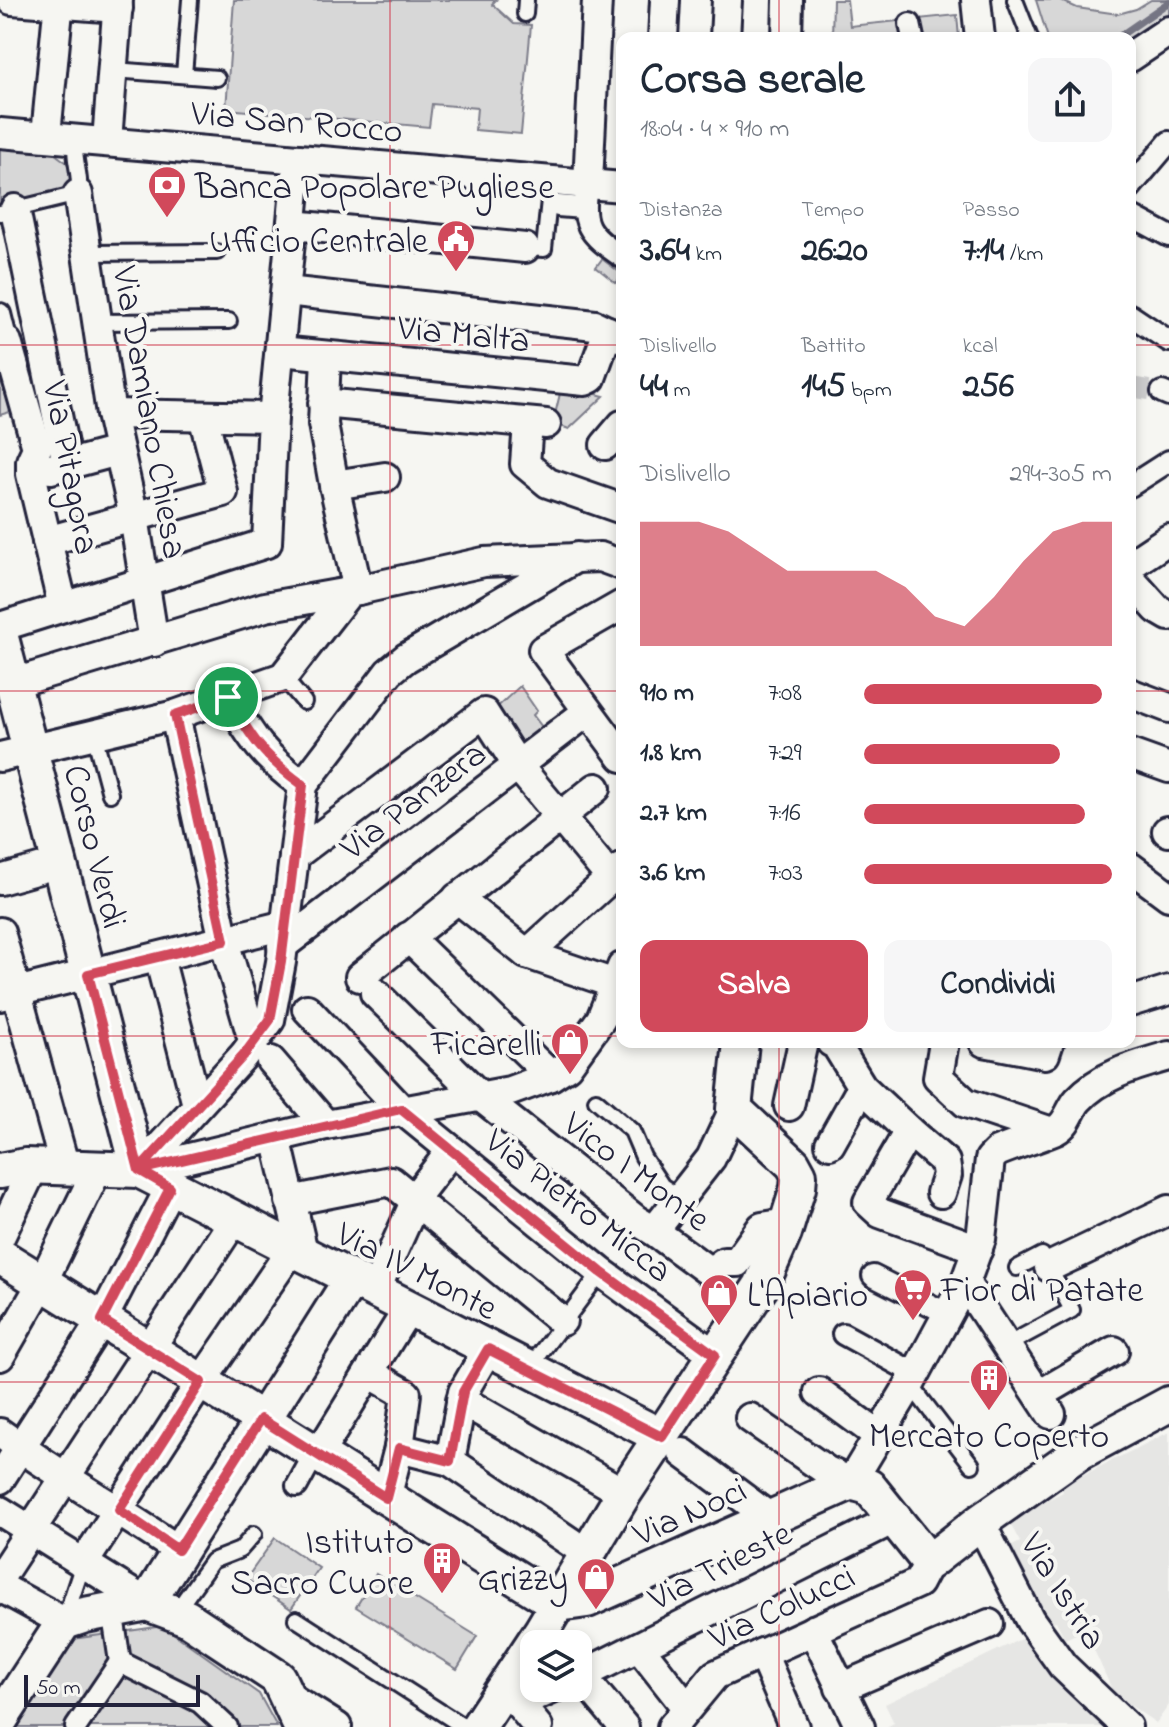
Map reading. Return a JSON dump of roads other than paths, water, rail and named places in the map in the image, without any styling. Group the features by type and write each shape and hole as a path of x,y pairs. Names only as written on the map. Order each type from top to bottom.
{"street":[{"path":"12,0 118,4 107,141"},
{"path":"597,0 585,196 591,230 600,242 616,253"},
{"path":"663,32 665,0"},
{"path":"725,32 727,0"},
{"path":"787,32 788,0"},
{"path":"976,0 979,32"},
{"path":"46,135 59,2"},
{"path":"1136,53 1169,31"},
{"name":"Via San Rocco","path":"0,133 298,159 585,196 616,188"},
{"path":"1136,181 1169,142"},
{"path":"0,627 267,543 273,417 298,159"},
{"name":"Via Damiano Chiesa","path":"78,194 111,414 134,517 154,642"},
{"path":"7,211 67,464"},
{"path":"1136,218 1169,236"},
{"path":"293,225 525,248"},
{"path":"286,291 608,331"},
{"path":"1136,319 1169,341"},
{"name":"Via Malta","path":"280,351 585,381 591,378 608,331"},
{"name":"Via Pitagora","path":"2,333 37,448 31,461 31,474 63,607"},
{"path":"326,357 323,424 354,591"},
{"path":"323,403 537,423 525,464 548,483 616,507"},
{"path":"111,414 273,417"},
{"path":"47,541 223,492 203,416"},
{"path":"31,474 118,451"},
{"path":"1136,482 1169,461"},
{"path":"334,485 385,477"},
{"path":"1136,561 1169,539"},
{"path":"262,1050 284,936 303,785 397,665 577,557"},
{"path":"14,683 265,607 484,562 600,557 616,563"},
{"path":"1136,586 1157,609 1169,616"},
{"path":"15,753 175,715 283,677 354,591"},
{"path":"616,608 543,650 616,749"},
{"name":"Corso Verdi","path":"0,634 14,683 15,753 60,863 139,1170"},
{"path":"1136,695 1169,708"},
{"path":"228,697 274,764 303,785"},
{"name":"Via Panzera","path":"284,936 518,766 587,712"},
{"path":"294,856 484,713 518,766 559,816 616,873 527,954"},
{"path":"175,715 224,941 262,1050 326,1125"},
{"path":"1136,763 1169,768"},
{"path":"551,1076 408,937 596,788"},
{"path":"0,880 60,863"},
{"path":"1136,871 1169,896"},
{"path":"457,898 527,954 616,975"},
{"path":"0,932 8,994 66,1168 42,1283 0,1356"},
{"path":"8,994 224,941 284,936"},
{"name":"Vico I Monte","path":"408,937 368,985 481,1097 636,1220 710,1272 724,1262 737,1262 762,1227 787,1223"},
{"path":"159,957 197,1105"},
{"path":"0,1171 66,1168 139,1170 401,1109 510,1091 551,1076 567,1066 601,1019 616,983"},
{"path":"1136,1000 1169,990"},
{"name":"Via Pietro Micca","path":"307,1009 401,1109 601,1272 715,1355"},
{"path":"654,1231 711,1158 734,1109 740,1048"},
{"path":"789,1106 802,1048"},
{"path":"837,1048 862,1087 945,1162 947,1175 941,1193"},
{"path":"943,1048 938,1077 966,1103 1049,1131"},
{"path":"139,1170 244,1055 262,1050"},
{"path":"851,1482 965,1282 978,1249 990,1159 997,1152 1057,1130 1079,1099 1104,1080 1124,1069 1169,1056"},
{"path":"830,1144 862,1087"},
{"path":"478,1727 511,1698 624,1493 672,1445 715,1355 761,1286 787,1223 799,1175 793,1164 734,1109"},
{"path":"909,1131 868,1202 880,1213 978,1249"},
{"path":"83,1564 201,1382 298,1252 276,1137"},
{"path":"161,1608 178,1550 261,1419 363,1285 420,1191 451,1151"},
{"path":"0,1237 66,1168"},
{"name":"Via IV Monte","path":"139,1170 672,1445"},
{"path":"290,1201 391,1181 562,1321"},
{"path":"0,1479 10,1440 102,1320 170,1188"},
{"path":"1049,1267 1169,1210"},
{"path":"0,1577 234,1220"},
{"path":"0,1256 386,1498 551,1626"},
{"path":"873,1276 948,1314"},
{"path":"965,1282 1013,1341 1045,1404 1114,1351"},
{"path":"297,1486 408,1309"},
{"path":"843,1334 912,1378"},
{"path":"450,1461 461,1400 488,1349"},
{"path":"369,1373 406,1394 399,1448 386,1498"},
{"path":"819,1392 879,1436"},
{"path":"461,1400 624,1493"},
{"path":"750,1418 827,1471 869,1487 929,1562 1078,1453 1169,1404"},
{"path":"10,1440 178,1550"},
{"path":"672,1445 769,1517"},
{"path":"399,1448 450,1461 588,1554"},
{"name":"Via Noci","path":"551,1626 587,1600 851,1482"},
{"path":"0,1511 83,1564 161,1608 187,1618 278,1678 301,1727"},
{"name":"Via Trieste","path":"592,1669 894,1519"},
{"name":"Via Istria","path":"980,1522 1030,1620 1063,1666 1127,1727"},
{"name":"Via Colucci","path":"676,1722 715,1675 918,1583 929,1562"},
{"path":"0,1587 64,1622"},
{"path":"4,1704 64,1622 112,1609 161,1608"},
{"path":"76,1727 120,1662 112,1609"},
{"path":"840,1688 989,1624"},
{"path":"813,1630 860,1727"},
{"path":"639,1647 676,1722"},
{"path":"762,1653 794,1727"},
{"path":"120,1662 200,1702 227,1727"},
{"path":"592,1690 624,1727"},
{"path":"286,1695 337,1727"},
{"path":"511,1698 520,1696"},
{"path":"511,1698 538,1727"}],"lane":[{"path":"184,75 190,0"},
{"path":"1015,0 1028,32"},
{"path":"114,70 217,78"},
{"path":"7,211 78,194 80,185 74,147 78,139"},
{"path":"525,248 544,249 554,193"},
{"path":"86,253 217,252"},
{"path":"96,322 229,321"},
{"path":"283,677 304,702"},
{"path":"94,734 110,794"},
{"path":"596,1100 632,1131 643,1157 662,1186 679,1197"},
{"path":"1013,1341 1072,1310 1042,1255 1017,1268"},
{"path":"527,1371 601,1272"},
{"path":"912,1378 972,1465"},
{"path":"161,1608 212,1561 240,1550 254,1534"},
{"path":"64,1622 83,1564"},
{"path":"296,1619 464,1727"}],"waterway":[{"path":"1126,32 1169,2"}],"tunnel":[{"path":"1136,388 1162,392"}],"place":[{"name":"Banca Popolare Pugliese","path":"167,219"},
{"name":"Ufficio Centrale","path":"456,273"},
{"name":"Ficarelli","path":"570,1076"},
{"name":"Fior di Patate","path":"913,1322"},
{"name":"L'Apiario","path":"719,1327"},
{"name":"Mercato Coperto","path":"989,1412"},
{"name":"Istituto Sacro Cuore","path":"442,1595"},
{"name":"Grizzy","path":"596,1611"}]}
